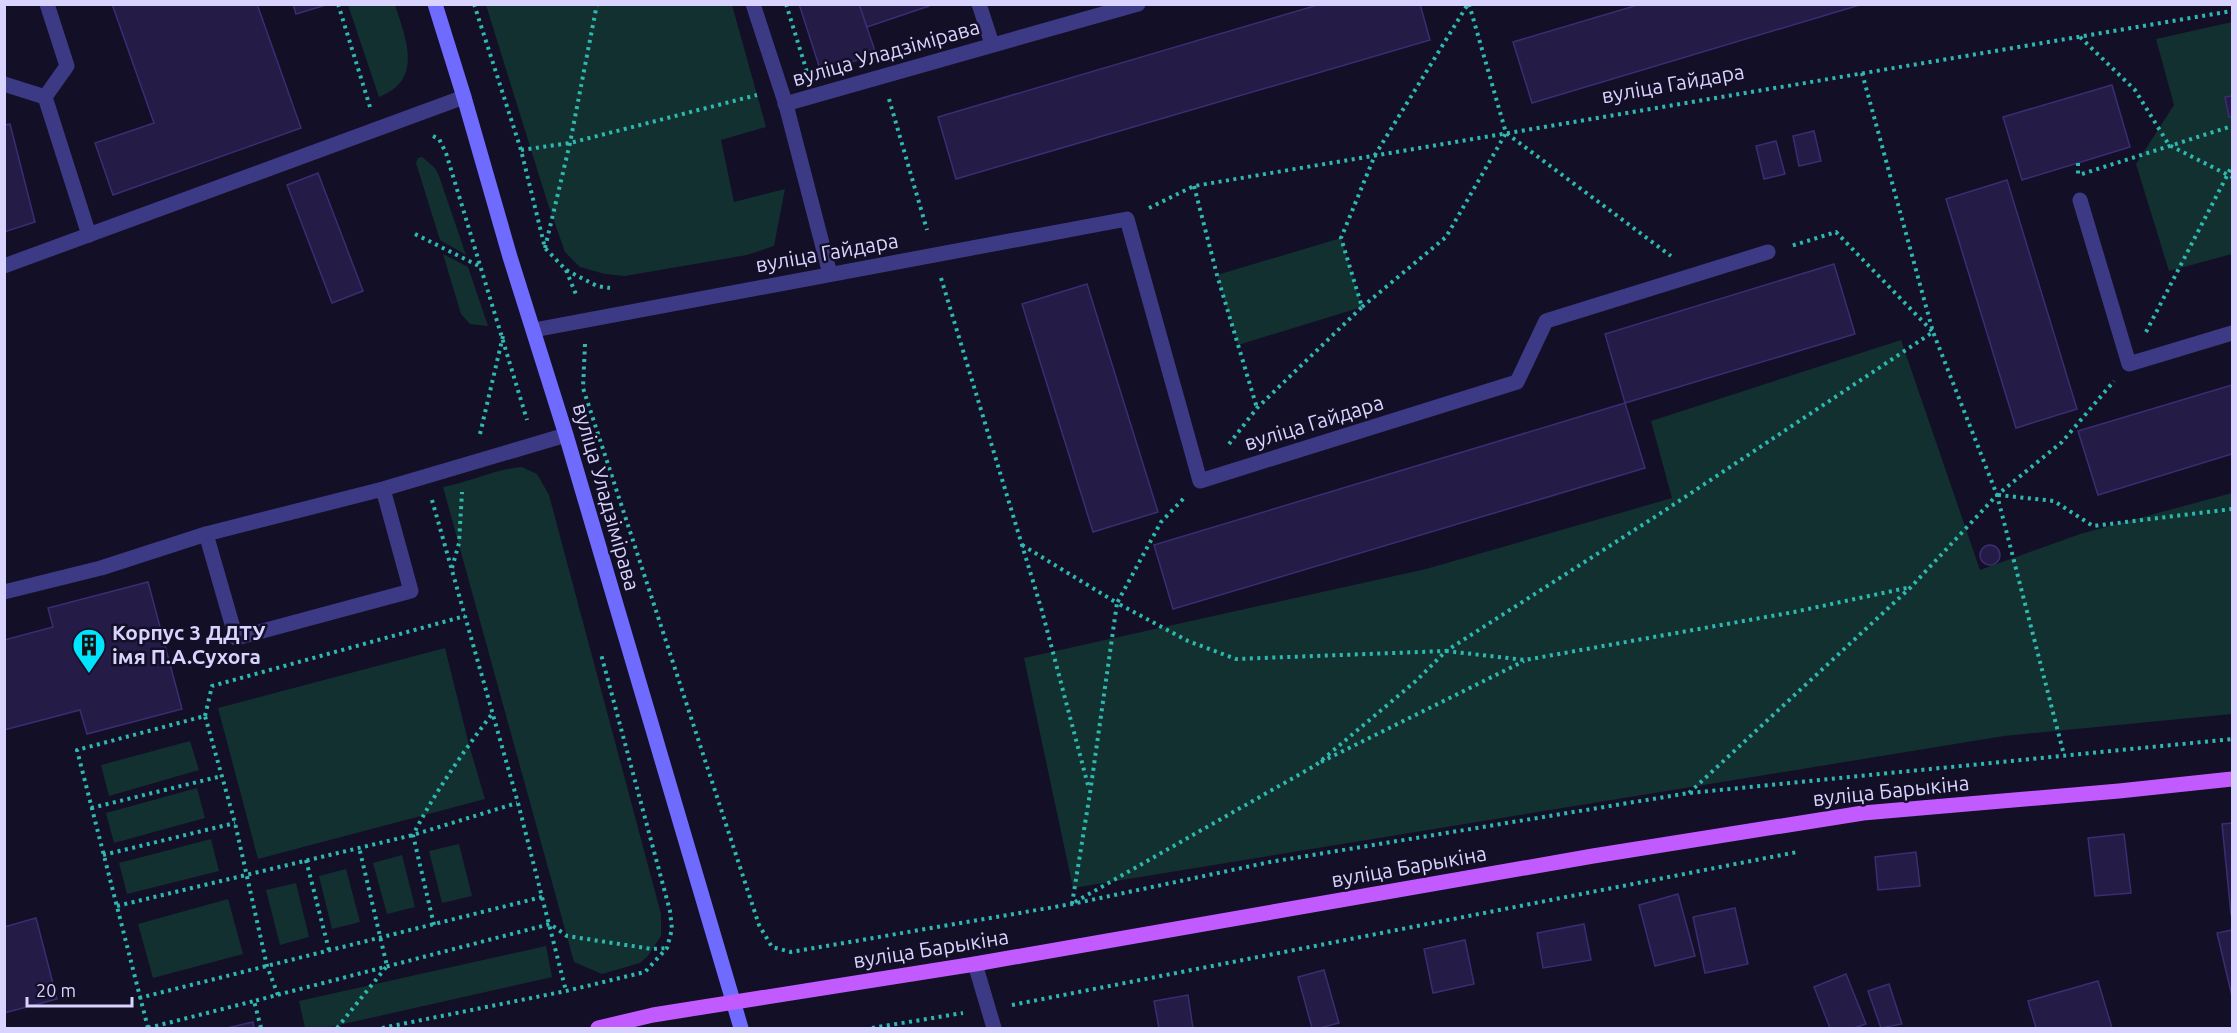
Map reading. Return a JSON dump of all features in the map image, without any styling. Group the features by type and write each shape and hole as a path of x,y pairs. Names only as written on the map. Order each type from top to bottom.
{"main road":[{"name":"вуліца Уладзімірава","path":"435,4 510,257 566,435 741,1029"},
{"name":"вуліца Барыкіна","path":"598,1029 653,1015 975,964 1593,856 1863,813 2232,779"}],"street":[{"path":"45,97 67,66 47,4"},
{"path":"753,4 785,104 830,274"},
{"path":"979,4 992,44"},
{"name":"вуліца Уладзімірава","path":"785,104 1138,4"},
{"path":"4,84 45,97"},
{"path":"45,97 89,235"},
{"path":"4,266 464,97"},
{"path":"2080,200 2129,364 2232,333"},
{"path":"1127,219 1200,481"},
{"name":"вуліца Гайдара","path":"534,330 1127,219"},
{"name":"вуліца Гайдара","path":"1200,481 1517,382 1546,321 1768,252"},
{"path":"4,592 101,568 206,534 383,489 566,435"},
{"path":"206,534 236,638 411,591 383,489"},
{"path":"975,964 994,1029"}],"path":[{"path":"338,4 371,109"},
{"path":"474,4 521,150 545,248 566,270"},
{"path":"545,248 570,143 597,4"},
{"path":"786,4 810,79"},
{"path":"1468,4 1506,133 1696,275"},
{"path":"1362,307 1341,238 1375,155 1468,4"},
{"name":"вуліца Гайдара","path":"1127,219 1194,186 2232,11"},
{"path":"2080,37 2135,90 2169,145 2230,176"},
{"path":"1862,73 1933,332 1997,495 2064,754"},
{"path":"883,75 934,255 1042,611 1090,793"},
{"path":"521,150 570,143 759,95"},
{"path":"2079,175 2232,126"},
{"path":"1229,444 1257,408 1362,307 1446,237 1506,133"},
{"path":"440,139 503,335 526,416"},
{"path":"1689,793 1911,586 1997,495 2062,442 2129,364 2230,176 2232,166"},
{"path":"1194,186 1217,275 1257,408"},
{"path":"1768,252 1836,232 1933,332"},
{"path":"415,234 470,262"},
{"path":"1316,765 1417,680 1446,651 1664,511 1933,332"},
{"path":"472,464 503,335"},
{"path":"583,388 759,926 772,947 791,952 1072,904 1270,862 1689,793 2232,739"},
{"path":"424,476 518,803 566,991"},
{"path":"1072,904 1117,603 1161,522 1200,481"},
{"path":"452,570 459,543 462,484"},
{"path":"1997,495 2054,501 2093,526 2232,509"},
{"path":"1022,545 1117,603 1188,641 1236,659 1446,651 1525,660"},
{"path":"1072,904 1316,765 1525,660 1794,612 1911,586"},
{"path":"278,995 267,966 235,823 205,716 212,686 465,616"},
{"path":"382,1029 566,991 645,972 667,948 672,929 670,910 600,649"},
{"path":"434,925 413,835 423,815 492,714"},
{"path":"205,716 77,750 148,1028 550,924 567,936 652,949 667,948"},
{"path":"91,808 222,776"},
{"path":"117,906 413,835 518,803"},
{"path":"103,855 235,823"},
{"path":"359,847 387,966"},
{"path":"872,1029 987,1009 1805,851"},
{"path":"306,860 328,950"},
{"path":"139,998 542,897"},
{"path":"337,1029 387,966"},
{"path":"254,1001 261,1029"}],"green space":[{"path":"348,5 395,5 407,45 407,69 402,80 393,90 379,97"},
{"path":"486,5 732,5 766,127 721,140 734,202 785,189 774,246 747,255 625,276 605,274 580,267 565,252"},
{"path":"2232,22 2232,254 2169,271 2136,164 2174,105 2156,39"},
{"path":"422,157 435,168 439,176 466,255 440,240 416,163 418,158"},
{"path":"1341,238 1362,307 1238,345 1217,275"},
{"path":"443,254 468,267 488,326 470,324 461,314"},
{"path":"1901,340 1980,570 2080,534 2232,493 2232,714 2004,736 1073,888 1024,658 1426,569 1672,498 1651,421"},
{"path":"522,467 537,474 549,495 661,914 661,936 647,957 640,963 602,974 574,962 443,487 502,470"},
{"path":"445,648 485,799 258,859 218,708"},
{"path":"190,741 199,770 109,796 101,765"},
{"path":"197,788 205,818 114,843 106,813"},
{"path":"211,839 219,871 127,894 119,863"},
{"path":"459,844 472,896 442,903 429,851"},
{"path":"402,855 415,907 387,914 373,863"},
{"path":"346,869 360,922 332,929 319,876"},
{"path":"296,883 309,937 280,945 266,890"},
{"path":"228,899 243,954 153,978 138,924"},
{"path":"546,946 552,977 326,1028 305,1028 299,1001"}],"building":[{"path":"112,4 257,4 301,128 113,195 95,143 154,123"},
{"path":"293,4 326,4 326,5 296,14"},
{"path":"799,4 859,4 876,54 821,72"},
{"path":"859,4 928,4 929,6 867,27"},
{"path":"1321,4 1420,4 1430,40 956,179 938,117"},
{"path":"1641,4 1863,4 1532,103 1513,42"},
{"path":"2112,85 2130,147 2022,180 2003,117"},
{"path":"2232,96 2232,117 2229,117 2225,97"},
{"path":"10,124 35,222 4,232 4,125"},
{"path":"1814,131 1821,161 1799,166 1793,136"},
{"path":"1776,141 1785,174 1764,179 1756,146"},
{"path":"318,173 363,291 332,303 287,185"},
{"path":"2007,180 2077,409 2016,428 1946,199"},
{"path":"1834,264 1855,334 1625,403 1605,334"},
{"path":"1087,284 1158,512 1093,532 1022,304"},
{"path":"2232,385 2232,454 2098,495 2078,431"},
{"path":"1625,403 1645,468 1173,609 1154,545"},
{"path":"1990,545 1997,548 2000,555 1997,562 1990,565 1983,562 1980,555 1983,548"},
{"name":"Корпус 3 ДДТУ імя П.А.Сухога","path":"148,582 182,709 87,734 80,710 4,730 4,640 53,627 48,608"},
{"path":"2232,823 2232,913 2231,914 2222,824"},
{"path":"2124,834 2131,893 2095,896 2088,838"},
{"path":"1916,852 1920,886 1878,890 1875,857"},
{"path":"1678,894 1695,956 1655,966 1639,905"},
{"path":"1735,908 1748,964 1705,973 1693,917"},
{"path":"36,918 57,999 4,1013 4,927"},
{"path":"1584,924 1591,960 1543,968 1537,933"},
{"path":"2232,930 2232,996 2217,933"},
{"path":"1465,940 1474,984 1433,993 1424,949"},
{"path":"1324,970 1339,1023 1312,1028 1298,977"},
{"path":"1846,974 1866,1024 1854,1028 1830,1028 1814,987"},
{"path":"2098,981 2112,1028 2036,1028 2028,1001"},
{"path":"1889,984 1902,1024 1881,1028 1868,991"},
{"path":"1188,995 1193,1028 1159,1028 1154,1001"},
{"path":"253,1022 254,1028 227,1028"}],"place":[{"name":"Корпус 3 ДДТУ імя П.А.Сухога","path":"89,674"}]}
